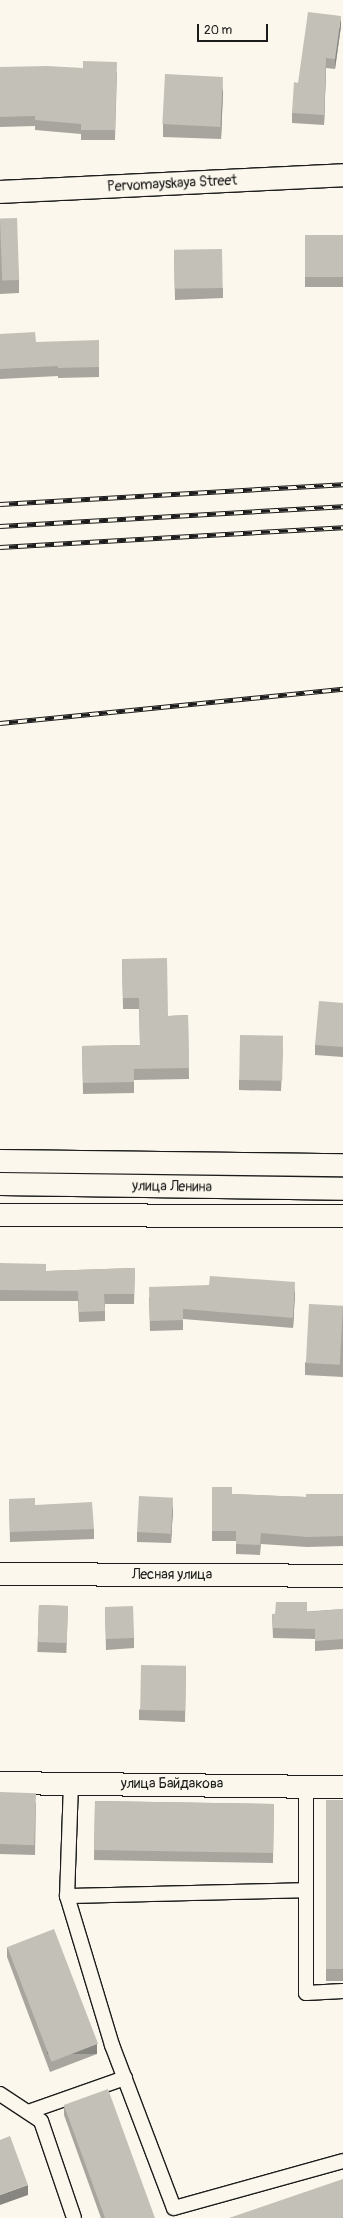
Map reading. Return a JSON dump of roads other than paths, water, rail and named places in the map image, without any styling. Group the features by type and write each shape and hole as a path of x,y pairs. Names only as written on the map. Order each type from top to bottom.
{"street":[{"name":"Pervomayskaya Street","path":"0,192 343,175"},
{"name":"улица Ленина","path":"0,1161 343,1165"},
{"name":"улица Ленина","path":"0,1184 343,1189"},
{"name":"улица Ленина","path":"0,1215 343,1216"},
{"name":"Лесная улица","path":"0,1574 343,1576"},
{"name":"улица Байдакова","path":"0,1783 343,1787"}],"lane":[{"path":"71,1784 67,1896 112,2045 176,2213 343,2161"},
{"path":"306,1786 306,1993 343,1991"},
{"path":"67,1896 306,1890"},
{"path":"28,2112 125,2078"},
{"path":"0,2094 41,2121 74,2218"}],"railway":[{"path":"0,504 343,484"},
{"path":"0,526 343,506"},
{"path":"0,547 343,527"},
{"path":"0,723 343,689"}]}
